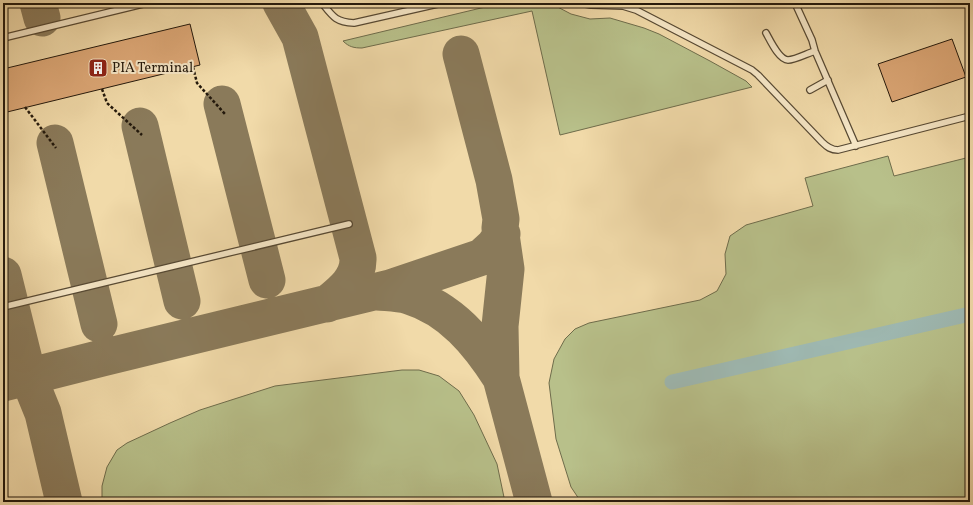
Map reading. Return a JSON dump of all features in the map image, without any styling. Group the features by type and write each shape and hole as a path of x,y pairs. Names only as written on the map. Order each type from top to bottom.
{"lane":[{"path":"3,38 147,3"},
{"path":"322,3 330,14 342,22 354,23 442,3"},
{"path":"580,3 591,5 623,6 636,10 745,66 758,75 829,149 838,150 856,146 970,116"},
{"path":"795,3 856,146"},
{"path":"766,33 779,54 788,60 816,51"},
{"path":"810,90 828,80"},
{"path":"3,307 349,224"}],"path":[{"path":"193,67 197,83 225,114"},
{"path":"102,89 107,103 142,135"},
{"path":"26,108 56,148"}],"green space":[{"path":"502,3 550,3 571,14 590,19 610,18 644,28 659,34 710,61 746,81 752,87 560,135 532,11 362,48 352,47 343,41"},
{"path":"888,156 894,176 970,157 970,502 581,502 571,487 556,439 549,383 554,359 565,339 575,329 589,323 700,300 717,291 726,274 725,254 730,236 746,225 813,206 805,178"},
{"path":"402,370 419,370 439,376 459,391 474,415 497,464 505,502 102,502 102,486 107,467 117,450 127,443 170,423 200,410 275,386"}],"building":[{"name":"PIA Terminal","path":"190,24 200,65 3,113 3,69"},
{"path":"952,39 966,77 892,102 878,64"}],"waterway":[{"path":"672,382 970,314"}],"taxiway":[{"path":"38,3 42,18"},
{"path":"281,3 300,37 358,258 358,266 353,279 344,290 327,304"},
{"path":"461,54 494,180 501,219 500,228 506,269 500,326 501,378 534,502"},
{"path":"222,104 267,280"},
{"path":"140,126 182,301"},
{"path":"55,143 99,324"},
{"path":"3,383 390,288 482,257 494,246 502,234"},
{"path":"3,275 28,376 43,413 64,502"},
{"path":"378,292 409,296 438,309 451,318 473,340 501,378"}],"place":[{"name":"PIA Terminal","path":"98,68"}]}
